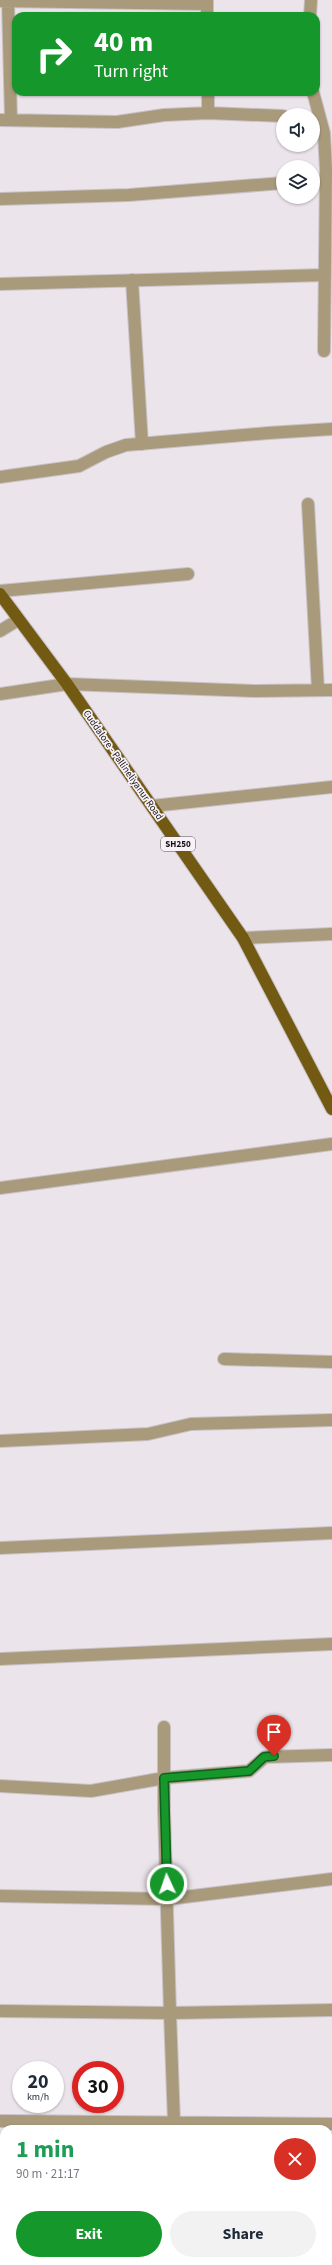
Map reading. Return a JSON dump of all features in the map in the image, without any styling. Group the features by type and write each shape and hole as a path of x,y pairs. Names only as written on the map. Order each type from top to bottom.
{"main road":[{"name":"Cuddalore - Pallineliyanur Road","path":"0,594 67,684 243,938 332,1109"}],"street":[{"path":"310,12 311,0"},
{"path":"207,7 73,1 4,1 6,120 117,122 164,115 208,113 276,116"},
{"path":"208,96 208,113"},
{"path":"313,96 315,108"},
{"path":"320,123 328,134 325,179 324,351"},
{"path":"320,179 325,179"},
{"path":"0,199 129,195 276,184"},
{"path":"0,284 325,275"},
{"path":"132,280 142,444"},
{"path":"0,477 79,466 106,452 126,446 268,433 332,429"},
{"path":"308,504 318,690"},
{"path":"0,590 188,574"},
{"path":"0,631 18,620"},
{"path":"0,694 67,684 255,691 332,690"},
{"path":"152,806 332,787"},
{"path":"243,938 332,934"},
{"path":"0,1188 332,1144"},
{"path":"224,1359 332,1362"},
{"path":"0,1441 148,1434 191,1424 332,1420"},
{"path":"0,1548 332,1533"},
{"path":"0,1659 332,1644"},
{"path":"164,1727 164,1778 174,2122"},
{"path":"0,1786 91,1792 164,1778 249,1771 264,1757 332,1755"},
{"path":"0,1896 168,1899 332,1879"},
{"path":"0,2010 170,2013 332,2010"},
{"path":"0,2121 332,2124"}],"route":[{"path":"167,1884 164,1778 249,1771 264,1757 274,1756"}]}
